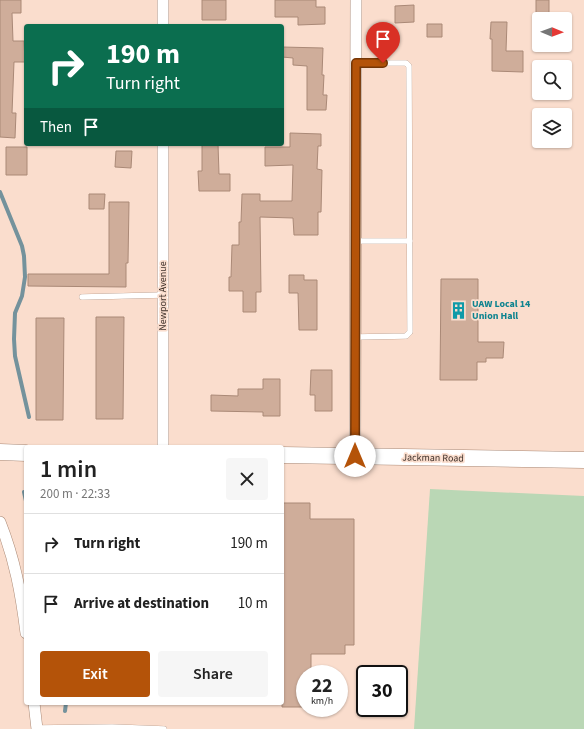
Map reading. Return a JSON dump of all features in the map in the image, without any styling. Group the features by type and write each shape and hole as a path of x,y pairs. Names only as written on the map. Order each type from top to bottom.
{"main road":[{"path":"0,452 24,453"},
{"name":"Jackman Road","path":"284,455 584,460"}],"street":[{"path":"163,0 163,24"},
{"path":"355,456 356,0"},
{"name":"Newport Avenue","path":"163,146 163,445"},
{"path":"0,522 17,574 22,595 24,614"},
{"path":"34,705 37,729"}],"lane":[{"path":"356,63 406,63 409,66 410,241 410,332 406,336 356,337"},
{"path":"356,241 410,241"},
{"path":"82,297 163,295"},
{"path":"37,729 112,727 164,729"}],"green space":[{"path":"430,489 584,496 584,729 414,729"}],"building":[{"path":"0,0 21,0 21,13 12,13 13,41 24,41 24,62 14,62 12,113 16,113 15,138 0,137"},
{"path":"202,0 226,0 226,20 202,20"},
{"path":"275,0 316,0 316,7 325,7 325,24 298,25 298,17 275,17"},
{"path":"536,0 549,0 549,12 536,12"},
{"path":"414,5 414,22 395,23 395,6"},
{"path":"491,22 507,22 506,51 523,51 523,72 492,71 492,39 490,39"},
{"path":"427,24 442,24 442,37 427,37"},
{"path":"284,47 323,48 322,75 324,75 323,95 327,95 326,110 307,110 307,66 293,65 293,58 284,57"},
{"path":"290,133 321,134 321,146 318,146 317,169 322,170 321,212 318,212 318,235 294,235 293,218 260,217 261,292 256,292 256,312 243,312 243,291 229,291 232,245 239,245 239,222 241,222 242,194 260,194 260,201 292,201 293,165 265,166 265,147 290,147"},
{"path":"202,146 218,146 219,174 230,174 230,191 199,191 198,171 202,171"},
{"path":"6,147 27,147 27,175 6,175"},
{"path":"116,151 132,151 131,168 115,167"},
{"path":"89,194 105,194 104,209 89,209"},
{"path":"109,202 129,202 126,287 28,286 28,274 109,274"},
{"path":"289,275 304,275 304,280 317,280 317,330 299,330 298,293 289,293"},
{"name":"UAW Local 14 Union Hall","path":"441,279 478,279 478,342 504,342 503,358 486,358 486,362 477,362 477,380 440,380"},
{"path":"96,317 124,317 123,419 96,419"},
{"path":"36,318 64,318 63,420 36,420"},
{"path":"311,370 332,370 332,411 315,411 315,395 310,395"},
{"path":"263,379 280,379 280,416 263,416 263,412 211,411 211,395 238,396 238,389 263,389"},
{"path":"284,503 310,503 310,519 354,519 354,645 345,645 345,654 311,654 311,665 296,665 296,707 282,707 282,705 284,705"}],"waterway":[{"path":"0,192 22,246 24,256 25,277 22,296 15,313 14,339 15,356 29,417"},
{"path":"65,711 66,705"}],"place":[{"name":"UAW Local 14 Union Hall","path":"459,310"}],"route":[{"path":"355,456 356,63 383,63"}]}
